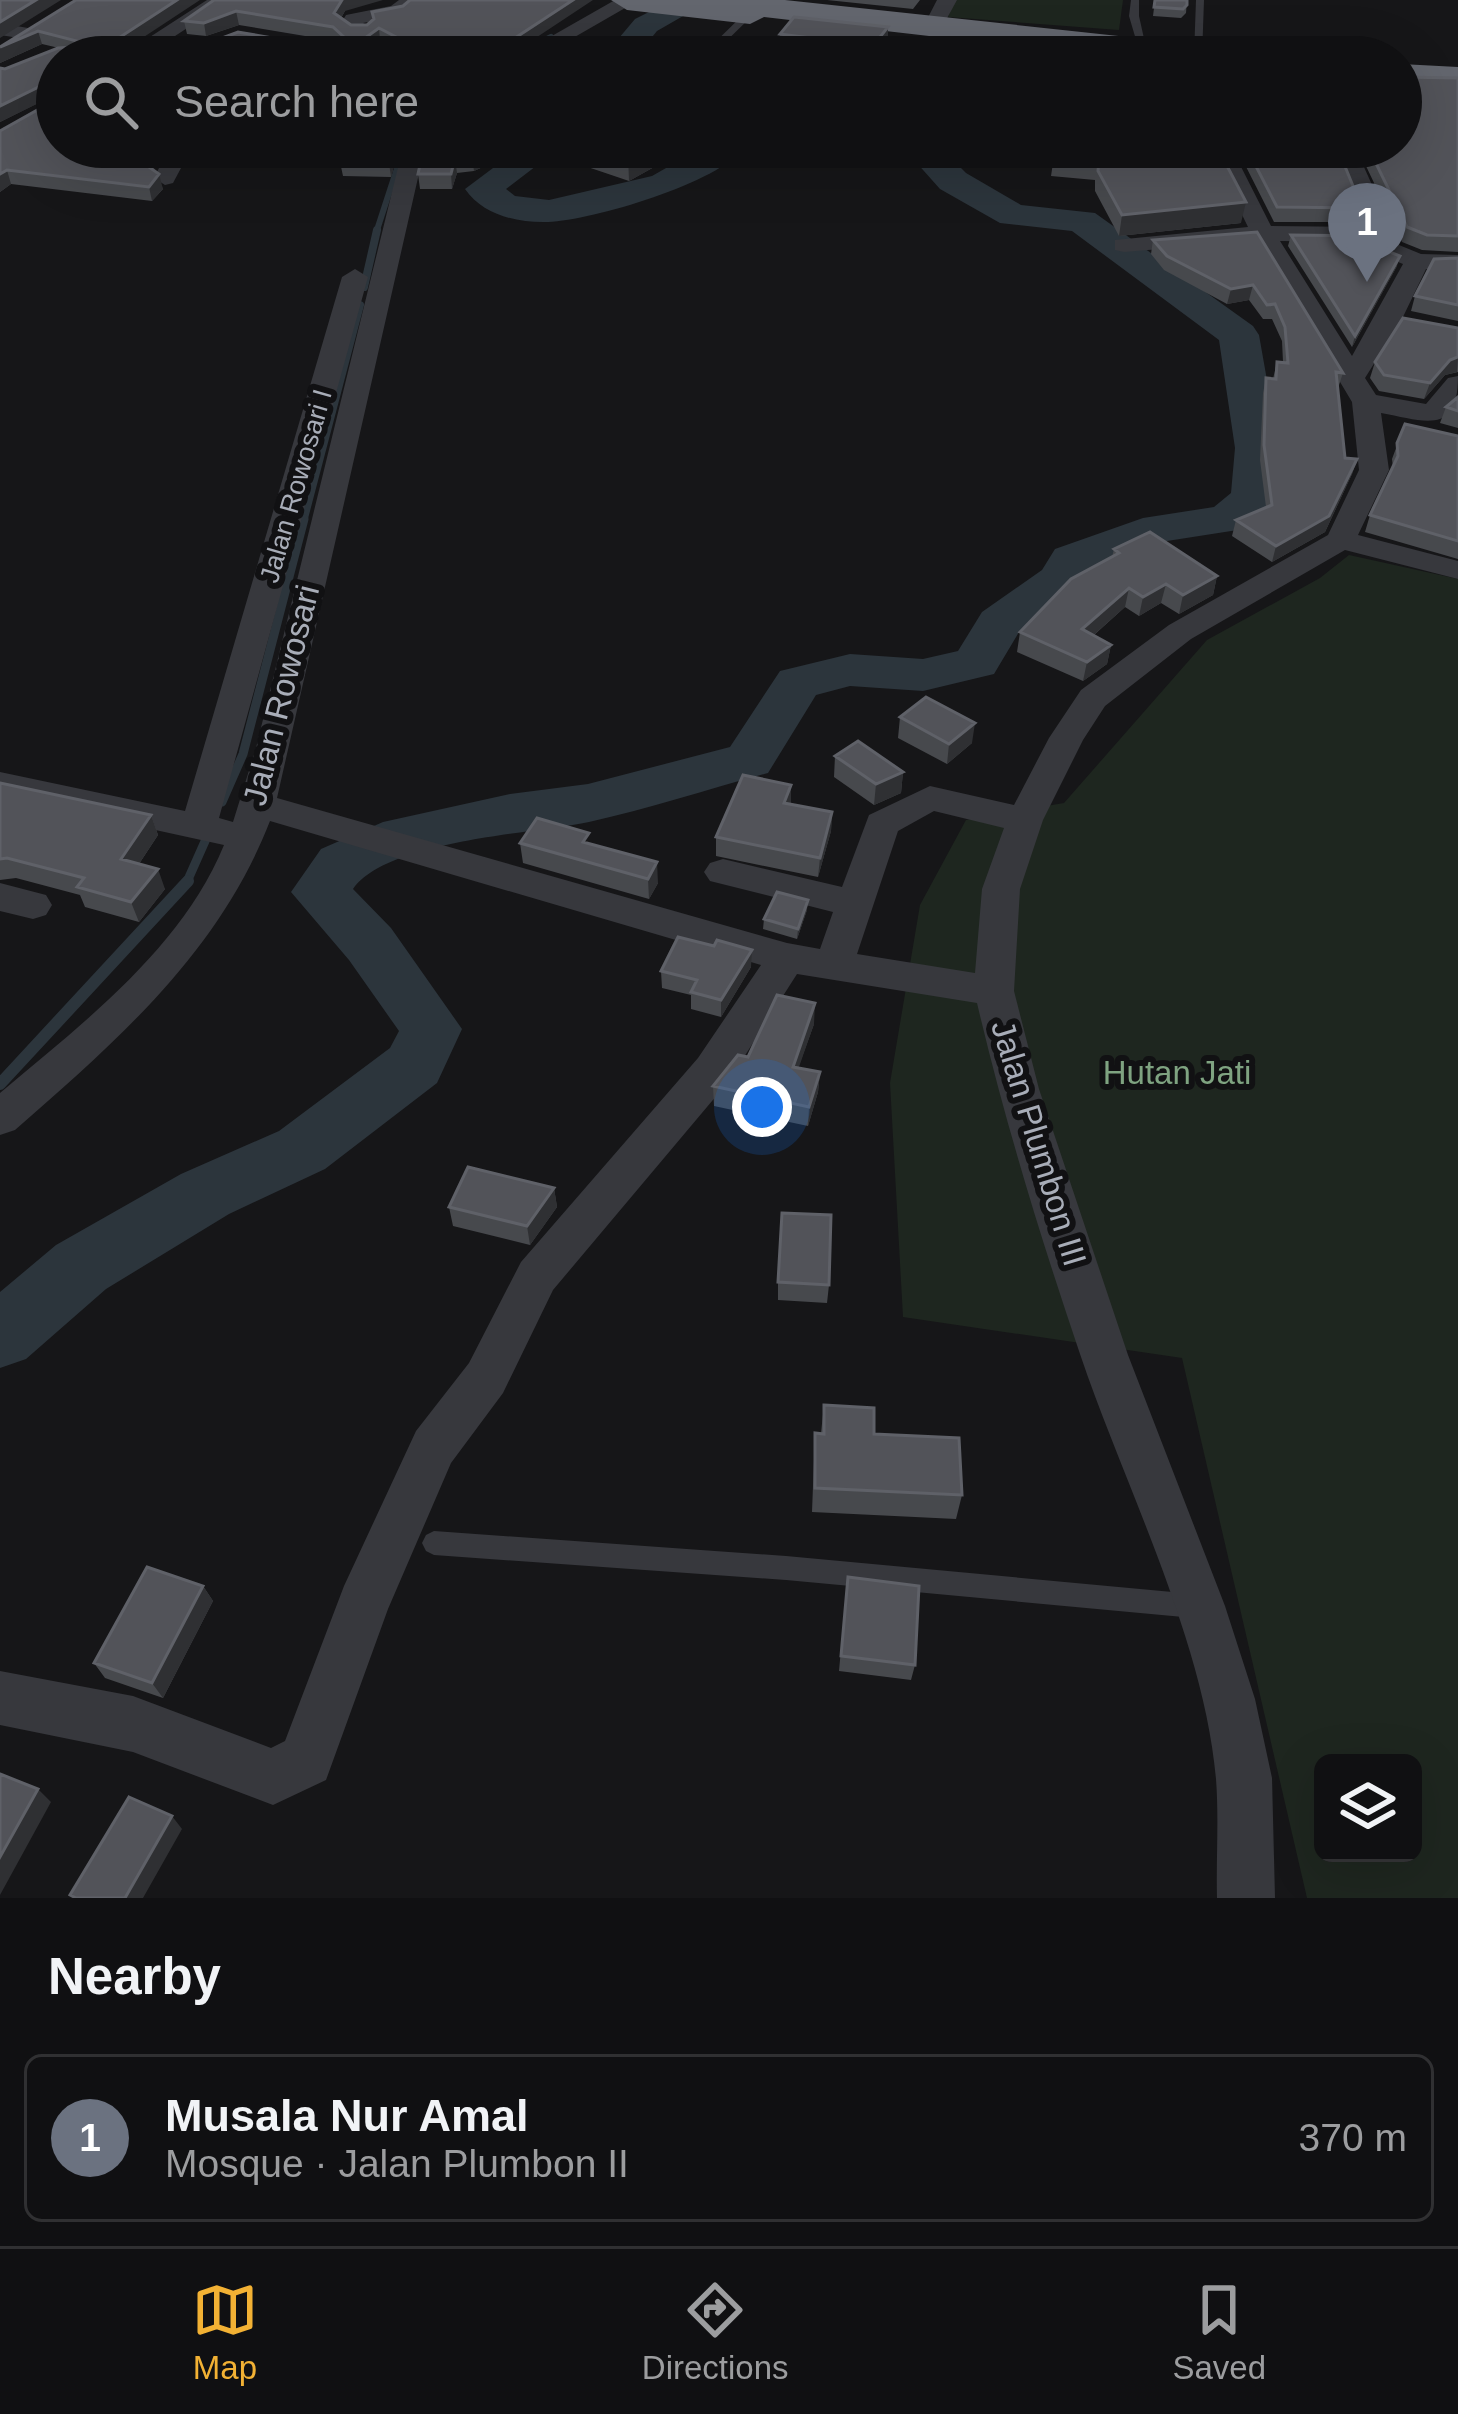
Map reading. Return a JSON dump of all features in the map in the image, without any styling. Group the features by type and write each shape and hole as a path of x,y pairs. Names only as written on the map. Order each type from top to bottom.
{"highway":[{"path":"631,0 987,36"},
{"path":"727,7 939,14 1052,36"}],"street":[{"path":"162,36 220,0"},
{"path":"362,30 350,25 352,19 397,11 412,0"},
{"path":"544,36 607,0"},
{"path":"564,36 631,0"},
{"path":"0,29 36,40"},
{"path":"0,52 36,42"},
{"path":"165,178 171,168"},
{"name":"Jalan Rowosari I","path":"224,825 388,168"},
{"name":"Jalan Rowosari","path":"0,1118 92,1038 179,944 221,890 224,825 409,168"},
{"path":"1220,168 1363,399 1374,470 1341,540 1458,570"},
{"path":"1353,168 1390,250 1418,261 1458,262"},
{"path":"1124,245 1263,233 1380,235"},
{"path":"1363,399 1401,321 1418,261"},
{"path":"1363,399 1433,414 1458,384"},
{"path":"1363,399 1458,441"},
{"name":"Jalan Plumbon III","path":"1246,1898 1244,1778 1228,1699 1199,1606 1104,1355 1018,1090 994,991 994,936 1001,889 1024,820 1066,738 1093,698 1167,640 1341,540"},
{"path":"0,784 224,825 353,832 810,963 994,991"},
{"path":"0,1698 134,1724 273,1777 306,1760 363,1605 433,1447 486,1378 537,1276 605,1191 810,963 852,903 882,824 930,798 1024,820"},
{"path":"723,872 852,903"}],"lane":[{"path":"1135,0 1137,36"},
{"path":"1200,0 1206,36"},
{"path":"714,36 727,7"},
{"path":"434,1543 808,1570 1199,1606"}],"green space":[{"path":"954,0 1123,0 1119,30 948,17"},
{"name":"Hutan Jati","path":"1349,555 1458,579 1458,1898 1307,1898 1182,1358 903,1317 890,1083 920,905 966,820 1064,803 1207,640 1320,578"}],"building":[{"path":"0,0 36,0 0,22"},
{"path":"76,0 177,0 122,36 58,36 38,31 0,47"},
{"path":"214,0 342,0 334,13 351,25 367,25 374,19 372,12 403,6 410,0 573,0 518,36 394,36 379,28 368,36 343,36 333,27 236,11 204,23 184,21"},
{"path":"1155,0 1187,0 1187,5 1183,9 1154,7"},
{"path":"794,17 888,27 881,36 780,34"},
{"path":"36,57 36,88 0,106 0,68"},
{"path":"1422,77 1458,78 1458,236 1427,235 1407,227 1378,168 1422,168"},
{"path":"36,111 36,168 150,168 159,174 149,187 7,170 0,174 0,131"},
{"path":"419,168 452,168 451,174 418,174"},
{"path":"1228,168 1246,202 1122,215 1098,171"},
{"path":"1257,168 1346,168 1362,208 1277,207"},
{"path":"1257,232 1343,373 1336,372 1345,458 1357,459 1329,516 1276,546 1236,520 1272,505 1264,445 1266,378 1276,379 1277,362 1288,363 1285,327 1275,304 1267,305 1253,285 1231,289 1167,256 1153,240"},
{"path":"1291,235 1373,236 1382,249 1400,256 1355,336"},
{"path":"1458,258 1458,305 1415,296 1434,259"},
{"path":"1403,318 1458,328 1458,357 1430,383 1384,375 1375,362"},
{"path":"1405,424 1458,436 1458,541 1370,515 1398,456 1397,443"},
{"path":"1150,532 1217,576 1183,595 1166,584 1143,597 1129,588 1082,629 1111,645 1087,662 1020,632 1071,579 1119,553 1114,549"},
{"path":"926,697 975,723 949,744 900,717"},
{"path":"858,741 903,772 876,784 835,756"},
{"path":"743,775 791,785 784,803 832,812 820,858 716,837"},
{"path":"0,783 151,815 121,859 158,869 131,902 77,887 84,878 0,859"},
{"path":"537,818 589,833 583,842 657,862 648,879 520,843"},
{"path":"777,892 808,900 798,929 764,919"},
{"path":"678,937 714,946 717,940 752,950 721,1000 691,992 697,980 661,971"},
{"path":"777,995 815,1003 793,1067 820,1072 809,1107 713,1086 738,1055 748,1057"},
{"path":"468,1167 554,1188 527,1226 449,1207"},
{"path":"782,1213 831,1215 829,1285 778,1282"},
{"path":"824,1405 874,1408 874,1434 959,1438 962,1495 815,1488 815,1433 824,1434"},
{"path":"147,1567 203,1586 152,1683 94,1663"},
{"path":"848,1577 919,1586 915,1665 841,1656"},
{"path":"0,1774 38,1789 0,1857"},
{"path":"129,1797 172,1816 125,1898 70,1895"}],"waterway":[{"path":"637,36 646,25 696,0"},
{"path":"376,233 397,168"},
{"path":"514,168 483,189 505,206 549,211 664,184 692,168"},
{"path":"0,1336 81,1267 205,1194 302,1150 414,1065 431,1029 370,944 320,892 341,863 403,836 510,813 588,803 749,760 798,683 850,670 923,675 976,663 1000,623 1060,579 1072,559 1159,528 1228,519 1253,497 1257,448 1239,335 1082,221 1013,215 953,181 940,168"},
{"path":"364,287 377,230"},
{"path":"303,522 360,305"},
{"path":"222,802 243,754 304,519"},
{"path":"187,882 210,830"},
{"path":"0,1084 187,882"}],"place":[{"name":"Musala Nur Amal","path":"1367,282"}]}
